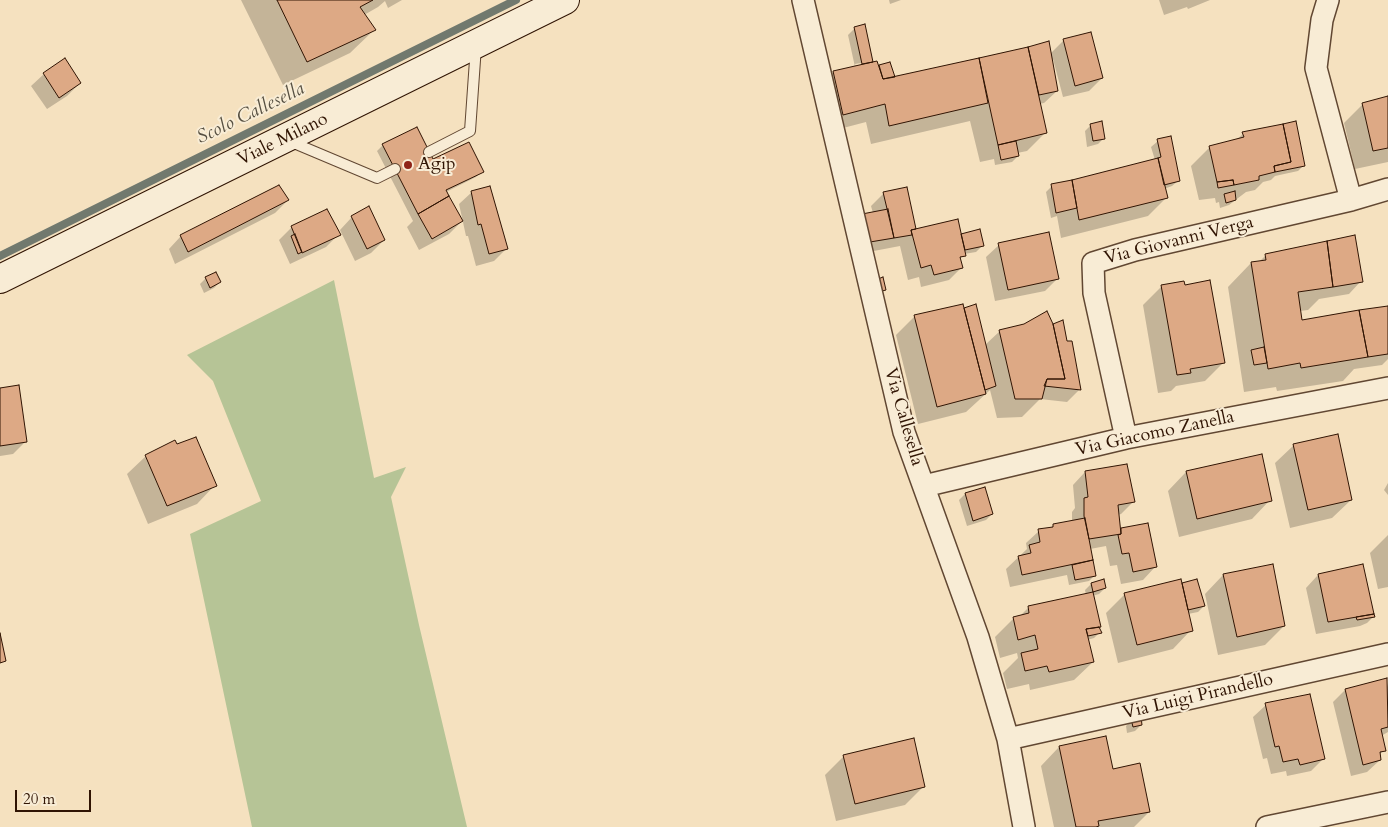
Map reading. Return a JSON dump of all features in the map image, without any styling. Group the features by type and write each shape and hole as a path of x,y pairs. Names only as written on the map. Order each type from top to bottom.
{"main road":[{"name":"Viale Milano","path":"0,279 565,0"}],"street":[{"name":"Via Callesella","path":"803,0 904,432 978,637 1008,739 1024,827"},
{"path":"1328,0 1322,20 1316,68 1351,200"},
{"name":"Via Giovanni Verga","path":"1126,438 1094,293 1093,263 1135,250 1351,200 1388,189"},
{"name":"Via Giacomo Zanella","path":"924,486 1126,438 1388,388"},
{"name":"Via Luigi Pirandello","path":"1008,739 1388,654"},
{"path":"1267,827 1388,802"}],"lane":[{"path":"429,152 470,131 476,44"},
{"path":"284,139 377,178 395,170"}],"green space":[{"path":"334,280 374,478 406,467 391,497 467,827 252,827 190,534 261,501 213,381 187,355"}],"building":[{"path":"277,0 373,0 360,7 376,30 307,62"},
{"path":"865,24 873,62 862,64 854,27"},
{"path":"1091,32 1103,78 1075,86 1063,39"},
{"path":"1049,41 1058,91 1039,95 1028,47"},
{"path":"1028,47 1047,133 998,145 979,58"},
{"path":"65,58 81,83 59,98 43,73"},
{"path":"979,58 988,103 889,126 885,104 843,115 833,71 877,61 883,79"},
{"path":"890,62 895,77 883,79 879,65"},
{"path":"1388,96 1388,148 1373,151 1362,103"},
{"path":"1102,121 1105,139 1093,141 1090,124"},
{"path":"1296,121 1305,166 1275,172 1274,166 1291,162 1283,124"},
{"path":"1283,124 1291,162 1274,166 1275,172 1259,176 1259,180 1234,185 1233,180 1217,182 1209,146 1244,137 1242,132"},
{"path":"417,127 433,159 469,142 484,172 446,190 449,196 418,214 382,144"},
{"path":"1171,136 1180,181 1164,185 1158,158 1161,157 1157,139"},
{"path":"1016,141 1019,156 1001,160 998,145"},
{"path":"1158,158 1168,198 1079,220 1072,180"},
{"path":"1072,180 1077,208 1056,213 1051,184"},
{"path":"1233,180 1234,185 1218,188 1217,182"},
{"path":"279,185 289,200 188,252 180,235"},
{"path":"490,186 508,249 489,254 481,224 478,225 471,191"},
{"path":"907,187 916,229 911,230 912,235 894,238 883,192"},
{"path":"1235,191 1236,200 1226,203 1224,194"},
{"path":"449,196 463,221 432,239 418,214"},
{"path":"369,206 385,240 367,249 351,216"},
{"path":"327,209 341,235 302,253 291,226"},
{"path":"888,209 894,238 870,242 862,214"},
{"path":"958,219 966,256 960,257 963,268 934,275 931,265 921,268 911,230"},
{"path":"980,229 984,246 965,250 961,234"},
{"path":"1049,232 1059,279 1008,290 998,243"},
{"path":"295,234 302,252 298,254 291,236"},
{"path":"1355,235 1363,282 1333,287 1327,241"},
{"path":"1327,241 1333,287 1298,292 1302,320 1359,310 1368,357 1301,368 1300,363 1268,369 1251,262 1266,260 1265,254"},
{"path":"216,272 221,282 210,288 205,277"},
{"path":"883,277 886,290 882,291 878,279"},
{"path":"1210,280 1225,363 1190,369 1191,373 1177,375 1161,285 1184,281 1185,285"},
{"path":"963,304 986,394 937,407 914,315"},
{"path":"976,304 996,386 985,390 964,308"},
{"path":"1388,306 1388,354 1368,357 1359,310"},
{"path":"1047,311 1053,324 1065,379 1047,379 1042,399 1015,399 999,330 1024,324"},
{"path":"1063,320 1067,341 1072,341 1081,390 1044,386 1047,379 1065,379 1053,324"},
{"path":"1264,347 1267,363 1254,365 1251,350"},
{"path":"19,385 27,442 0,446 0,388"},
{"path":"1338,434 1352,500 1308,510 1293,444"},
{"path":"196,437 217,486 167,506 145,455 175,440 177,444"},
{"path":"1262,454 1272,501 1197,519 1186,471"},
{"path":"1127,464 1135,502 1118,505 1121,534 1089,539 1084,516 1084,498 1088,497 1085,471"},
{"path":"985,487 993,514 973,521 965,493"},
{"path":"1085,518 1093,560 1022,575 1018,556 1031,553 1029,545 1040,542 1038,529"},
{"path":"1148,523 1157,567 1133,572 1129,553 1122,554 1118,535 1121,534 1121,528"},
{"path":"1093,560 1096,576 1075,580 1072,565"},
{"path":"1273,564 1285,626 1237,637 1223,574"},
{"path":"1363,564 1374,614 1328,622 1318,574"},
{"path":"1104,579 1106,588 1093,592 1091,583"},
{"path":"1181,579 1193,631 1137,645 1124,593"},
{"path":"1197,579 1205,606 1188,610 1182,583"},
{"path":"1093,592 1101,627 1086,629 1094,662 1049,672 1047,666 1025,671 1021,653 1038,649 1035,635 1018,640 1013,617 1029,613 1028,606"},
{"path":"1374,614 1375,617 1357,620 1356,617"},
{"path":"1099,627 1102,633 1088,636 1086,629"},
{"path":"0,633 6,661 0,663"},
{"path":"1387,678 1388,727 1381,729 1386,751 1380,752 1381,760 1363,765 1345,689"},
{"path":"1310,694 1325,759 1300,765 1298,759 1283,762 1279,746 1275,747 1265,703"},
{"path":"1141,717 1142,725 1133,727 1131,719"},
{"path":"1106,736 1113,769 1140,763 1150,812 1098,821 1099,826 1096,827 1076,827 1059,746"},
{"path":"914,738 925,787 855,804 843,755"}],"waterway":[{"name":"Scolo Callesella","path":"0,256 516,0"}],"place":[{"name":"Agip","path":"408,165"}]}
